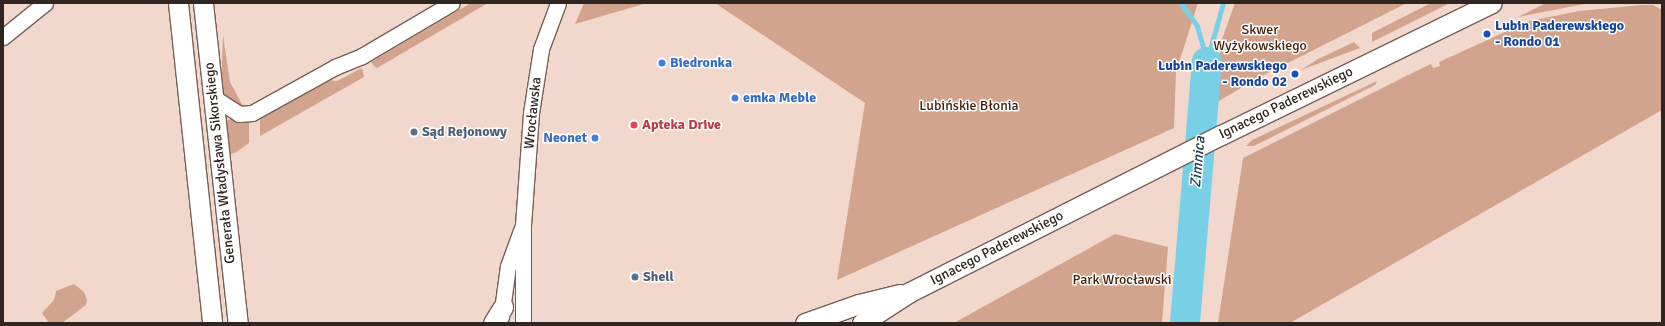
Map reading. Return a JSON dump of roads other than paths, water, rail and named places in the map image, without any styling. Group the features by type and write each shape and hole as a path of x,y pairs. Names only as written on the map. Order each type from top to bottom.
{"street":[{"path":"3,37 45,3"},
{"name":"Generała Władysława Sikorskiego","path":"178,3 212,322"},
{"name":"Generała Władysława Sikorskiego","path":"202,3 238,322"},
{"path":"213,97 239,114 252,114 387,42 452,3"},
{"path":"546,3 552,17"},
{"name":"Wrocławska","path":"523,323 523,225 536,76 541,49 558,3"},
{"name":"Ignacego Paderewskiego","path":"862,323 910,292 1221,134 1492,3"},
{"name":"Wrocławska","path":"499,318 508,266 523,225"},
{"name":"Ignacego Paderewskiego","path":"805,323 859,304 910,292"}],"waterway":[{"path":"1181,3 1197,26 1207,62"},
{"name":"Zimnica","path":"1208,57 1223,3"},
{"name":"Zimnica","path":"1185,323 1207,62"}],"place":[{"name":"Lubin Paderewskiego - Rondo 01","path":"1487,34"},
{"name":"Biedronka","path":"662,63"},
{"name":"Lubin Paderewskiego - Rondo 02","path":"1295,74"},
{"name":"emka Meble","path":"735,98"},
{"name":"Apteka Drive","path":"634,125"},
{"name":"Sąd Rejonowy","path":"414,132"},
{"name":"Neonet","path":"595,138"},
{"name":"Shell","path":"635,277"}],"park label":[{"name":"Skwer Wyżykowskiego","path":"1260,38"},
{"name":"Lubińskie Błonia","path":"969,106"},
{"name":"Park Wrocławski","path":"1122,280"}]}
